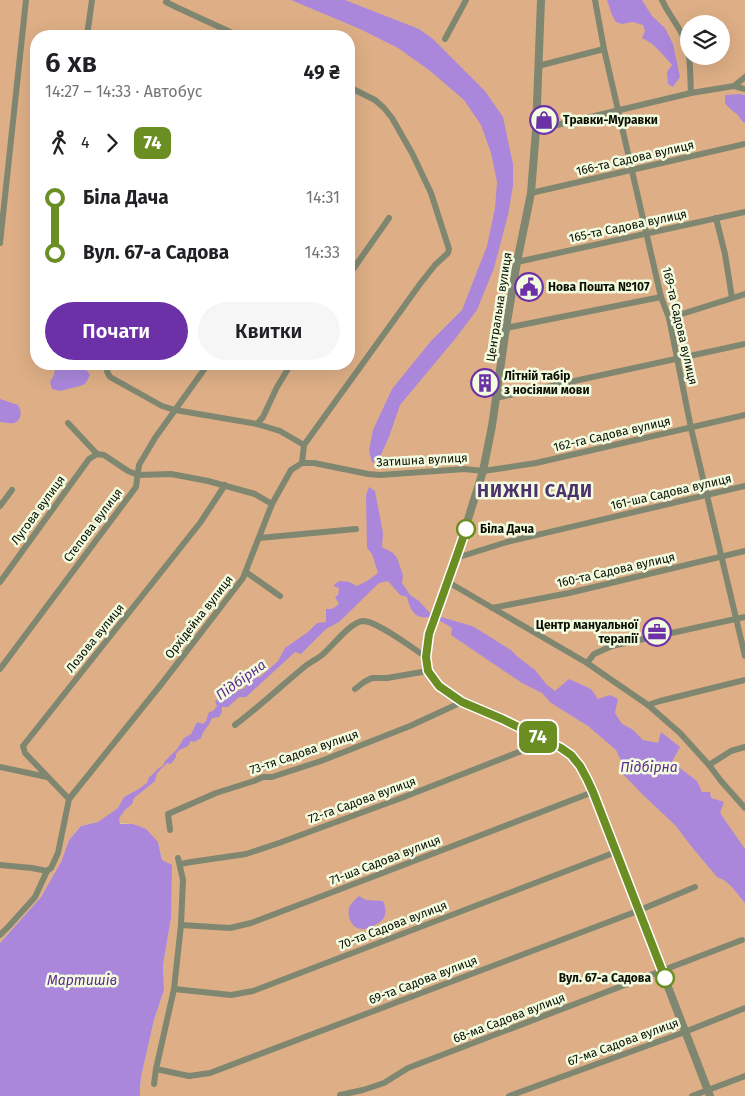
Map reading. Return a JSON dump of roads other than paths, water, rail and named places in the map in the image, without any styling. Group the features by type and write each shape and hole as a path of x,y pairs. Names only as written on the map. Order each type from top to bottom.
{"street":[{"path":"0,243 26,0"},
{"path":"88,30 92,0"},
{"path":"445,39 466,0"},
{"name":"Центральна вулиця","path":"428,671 426,657 429,634 484,470 517,262 531,193 536,130 541,0"},
{"name":"169-та Садова вулиця","path":"595,0 618,111 661,297 668,318 691,428 745,656"},
{"path":"167,1 226,30"},
{"path":"665,1 666,9 687,46 690,94"},
{"path":"538,66 604,49"},
{"path":"734,86 745,77"},
{"path":"536,130 690,94 734,86 745,89"},
{"path":"302,463 304,445 420,284 435,265 448,253 449,249 431,193 412,153 392,118 375,100 355,90"},
{"name":"166-та Садова вулиця","path":"531,193 745,144"},
{"name":"165-та Садова вулиця","path":"517,262 745,212"},
{"path":"355,266 389,218"},
{"path":"716,218 732,298"},
{"path":"668,318 745,294"},
{"path":"506,328 661,297"},
{"path":"496,398 745,344"},
{"path":"106,370 110,377 162,406 175,410 257,424 280,431 304,445"},
{"name":"Степова вулиця","path":"0,669 136,487 139,465 155,438 204,370"},
{"path":"257,424 263,417 287,370"},
{"name":"162-га Садова вулиця","path":"484,470 536,462 745,415"},
{"path":"68,423 97,454 104,455 128,471 138,475 171,474 225,485 255,494 272,504"},
{"name":"Лугова вулиця","path":"0,582 89,459 97,454"},
{"name":"Затишна вулиця","path":"302,463 314,463 380,475 465,469 484,470"},
{"name":"Орхідейна вулиця","path":"0,935 35,897 58,853 69,799 243,578 272,504 291,470 302,463"},
{"name":"Лозова вулиця","path":"69,799 34,764 25,753 23,746 200,523 225,485"},
{"name":"161-ша Садова вулиця","path":"456,558 507,542 745,486"},
{"path":"0,506 12,490"},
{"path":"259,538 356,529"},
{"name":"160-та Садова вулиця","path":"492,608 569,593 745,551"},
{"path":"246,572 280,596"},
{"path":"448,582 587,663 648,705 680,733 745,808"},
{"path":"587,663 594,654 612,646 745,617"},
{"path":"235,724 255,710 304,666 322,656 346,631 360,622 370,622 382,628 426,657"},
{"path":"355,689 372,678 387,678 428,671 439,686 462,702 502,719 561,748 571,755 580,766 593,792 709,1093"},
{"path":"648,705 745,680"},
{"name":"73-тя Садова вулиця","path":"170,830 168,814 176,810 216,793 254,782 263,777 272,777 321,761 410,726 462,702"},
{"name":"72-га Садова вулиця","path":"181,925 183,880 179,861 191,862 246,854 404,797 547,741"},
{"path":"709,765 731,751 745,747"},
{"path":"0,767 48,777"},
{"name":"71-ша Садова вулиця","path":"181,925 230,928 250,923 593,792"},
{"name":"70-та Садова вулиця","path":"174,989 231,996 253,991 616,852"},
{"path":"0,865 47,871"},
{"name":"69-та Садова вулиця","path":"156,1069 189,1076 210,1073 639,911 696,887"},
{"path":"154,1084 174,989 181,925"},
{"name":"68-ма Садова вулиця","path":"340,1094 363,1090 384,1083 408,1068 742,940"},
{"name":"67-ма Садова вулиця","path":"509,1096 745,1008"},
{"path":"692,1096 709,1093 745,1076"}],"water":[{"path":"291,0 345,0 419,29 433,39 485,91 503,117 513,164 513,186 508,215 494,268 477,310 400,405 379,459 372,463 369,450 373,430 392,389 431,341 462,310 487,246 495,208 497,182 491,153 481,125 464,100 429,70 398,48 360,29"},
{"path":"607,0 642,0 652,16 665,28 673,44 680,77 673,87 668,84 667,72 672,65 655,47 642,38 645,31 643,25 633,22 622,24 616,22"},
{"path":"725,95 745,95 745,123 725,103"},
{"path":"55,370 86,370 90,375 85,384 60,391 52,389 50,382"},
{"path":"0,399 18,405 20,415 17,422 0,422"},
{"name":"Мартишів","path":"369,487 375,491 383,533 382,547 393,553 397,558 403,575 402,583 410,595 419,601 431,614 472,626 479,630 511,650 535,670 547,685 555,691 569,679 591,689 598,699 610,695 618,699 615,713 622,724 632,729 643,740 658,743 661,732 680,747 672,762 697,781 702,792 710,792 711,798 724,802 720,813 745,849 745,903 732,887 717,877 676,826 623,774 624,767 616,750 588,726 551,703 542,693 522,683 451,635 452,628 441,621 415,614 407,597 400,595 388,581 379,583 339,622 326,629 301,654 295,652 246,697 239,697 228,707 222,707 219,717 212,718 201,738 194,742 191,741 188,746 179,750 171,764 167,763 157,773 155,781 134,798 132,804 119,818 120,824 133,824 146,829 158,842 162,860 172,865 171,918 163,965 164,990 154,1020 141,1077 140,1096 0,1096 0,943 41,897 61,862 69,840 81,826 98,822 118,808 124,797 147,783 149,777 163,766 184,738 191,734 197,722 203,724 206,721 209,712 213,711 217,706 215,701 245,688 248,678 260,677 278,661 285,648 308,632 317,623 326,622 326,609 332,609 339,604 335,597 338,595 339,588 333,586 339,581 349,582 357,586 378,573 372,554 367,548 366,495"},
{"path":"359,896 366,900 383,901 385,914 382,921 363,929 353,925 349,915 349,908"}],"place":[{"name":"Травки-Муравки","path":"544,120"},
{"name":"Нова Пошта №107","path":"529,287"},
{"name":"Літній табір з носіями мови","path":"485,383"},
{"name":"Біла Дача","path":"466,529"},
{"name":"Центр мануальної терапії","path":"657,632"},
{"name":"Вул. 67-а Садова","path":"665,978"}],"district":[{"name":"НИЖНІ САДИ","path":"535,491"}],"water label":[{"name":"Підбірна","path":"241,680"},
{"name":"Підбірна","path":"649,767"}]}
